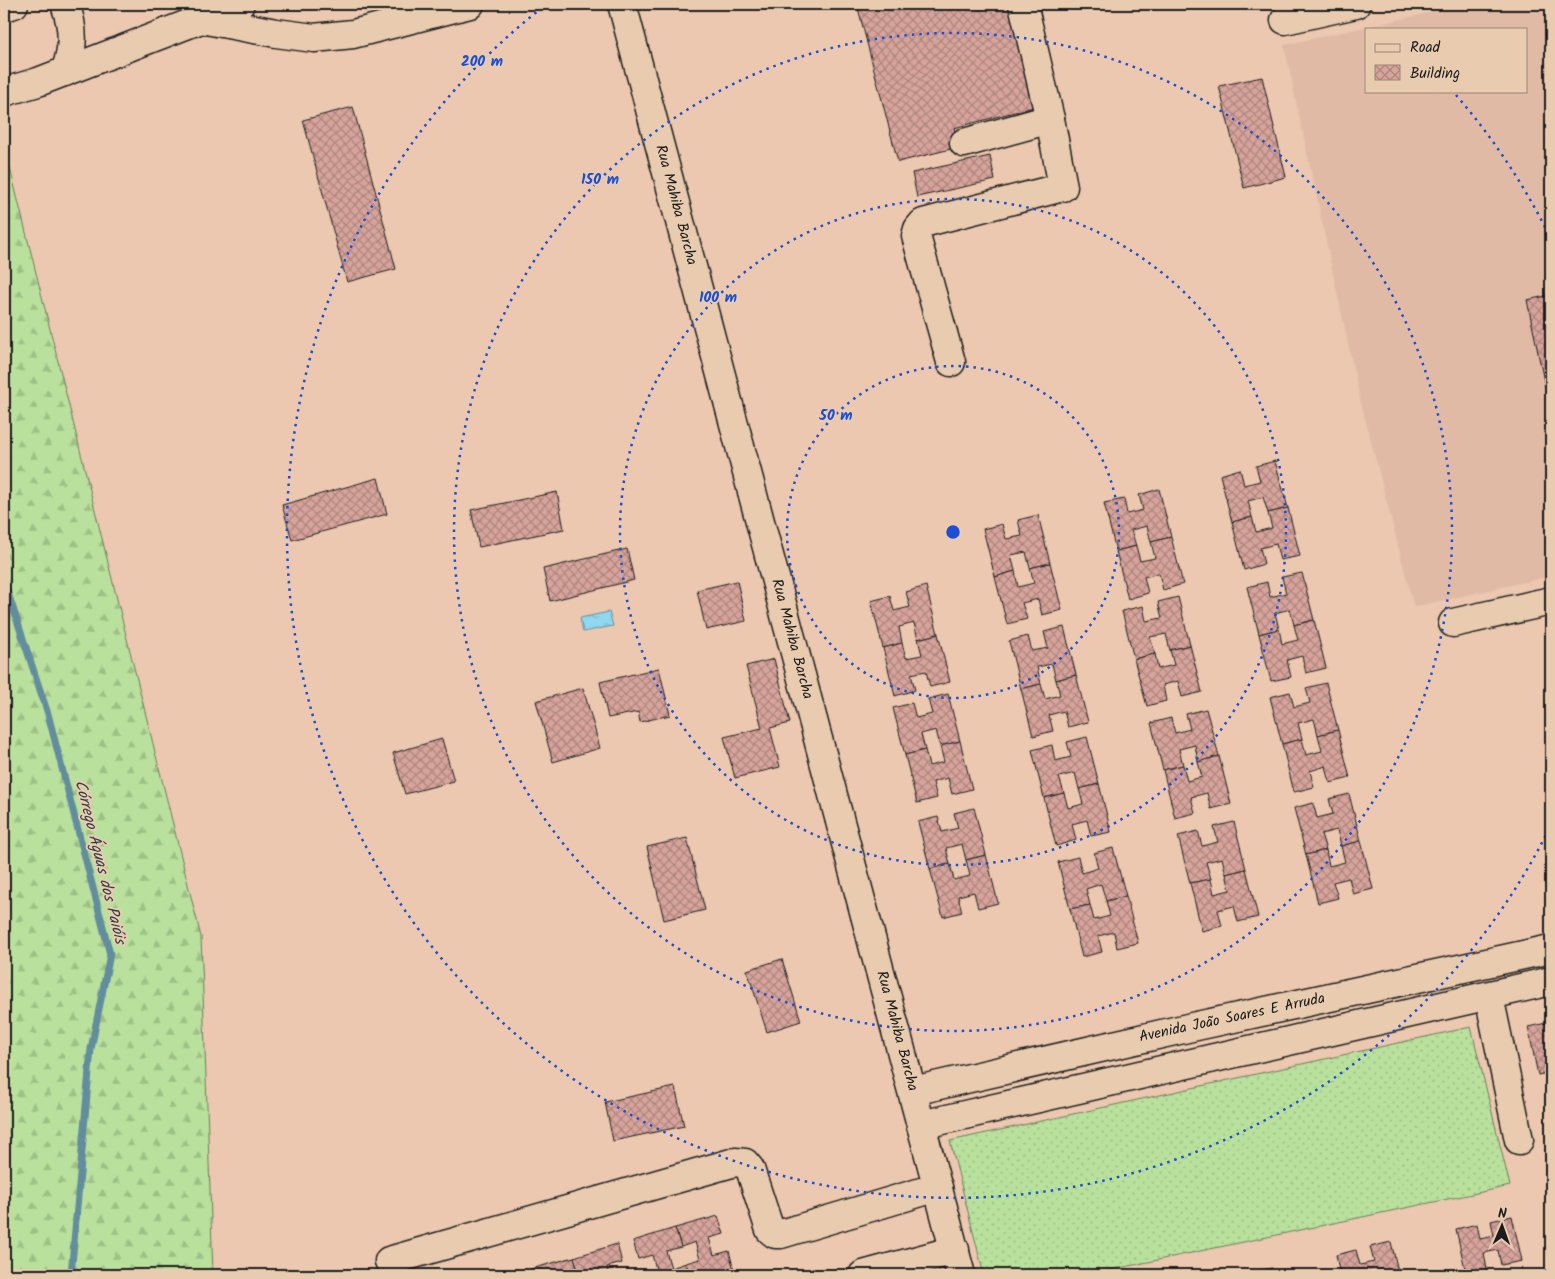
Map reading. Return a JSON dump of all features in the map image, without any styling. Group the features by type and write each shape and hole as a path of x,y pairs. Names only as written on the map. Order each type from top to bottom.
{"street":[{"path":"4,7 14,4"},
{"path":"64,72 73,44 71,23 65,4"},
{"path":"4,92 38,82 240,4"},
{"path":"201,19 314,38 352,34 470,4"},
{"name":"Rua Mahiba Barcha","path":"622,4 958,1263"},
{"path":"951,362 916,236 918,229 923,223 1064,187 1023,4"},
{"path":"1285,20 1356,4"},
{"path":"964,143 1050,119"},
{"path":"1453,623 1551,601"},
{"name":"Avenida João Soares E Arruda","path":"913,1091 1112,1045 1551,950"},
{"path":"921,1125 1551,981"},
{"path":"1489,996 1519,1140"},
{"path":"1112,1045 1120,1079"},
{"path":"388,1261 735,1162 745,1163 750,1169 770,1230 775,1234 781,1234 938,1187"},
{"path":"871,1274 958,1263"}],"shaded area":[{"path":"1469,4 1551,4 1551,576 1414,607 1360,399 1284,45"}],"green space":[{"path":"4,144 201,937 213,1275 4,1275"},
{"path":"1471,1027 1510,1186 1091,1275 984,1275 950,1141"}],"water":[{"path":"609,612 613,626 583,632 580,618"}],"building":[{"path":"875,4 1019,4 1045,104 954,128 959,147 898,162 858,8"},
{"path":"1262,77 1286,177 1244,188 1219,86"},
{"path":"353,107 396,269 347,282 303,120"},
{"path":"990,156 995,180 917,197 912,173"},
{"path":"1551,295 1551,415 1527,300"},
{"path":"1275,461 1288,508 1268,513 1263,497 1248,501 1252,517 1232,522 1220,475 1240,469 1244,485 1260,481 1256,466"},
{"path":"378,478 387,514 292,540 282,505"},
{"path":"1159,489 1171,537 1151,542 1147,526 1131,530 1136,546 1116,551 1104,503 1124,499 1127,514 1143,510 1139,495"},
{"path":"557,492 564,529 479,547 471,510"},
{"path":"1288,508 1300,556 1280,560 1276,544 1260,548 1264,564 1244,570 1232,522 1252,517 1256,532 1272,528 1268,513"},
{"path":"1038,515 1050,563 1030,568 1026,552 1011,555 1015,571 995,577 983,529 1002,524 1006,539 1022,536 1018,520"},
{"path":"1171,537 1183,584 1163,590 1159,573 1144,577 1148,593 1128,599 1116,551 1136,546 1140,561 1155,558 1151,542"},
{"path":"627,549 634,580 550,601 543,569"},
{"path":"1050,563 1062,610 1042,615 1038,599 1022,603 1027,619 1007,624 995,577 1015,571 1018,587 1034,583 1030,568"},
{"path":"1302,573 1314,620 1294,625 1290,609 1275,613 1279,629 1259,634 1247,587 1267,582 1270,597 1286,593 1282,577"},
{"path":"737,581 746,621 706,630 697,590"},
{"path":"926,586 938,634 918,639 914,623 899,627 902,643 883,648 871,601 890,596 894,611 910,607 906,592"},
{"path":"1178,597 1190,645 1170,650 1166,634 1150,637 1155,654 1134,659 1122,611 1143,606 1146,621 1162,618 1158,602"},
{"path":"1314,620 1326,668 1306,673 1302,656 1287,660 1291,677 1271,681 1259,634 1279,629 1282,644 1298,640 1294,625"},
{"path":"1064,627 1076,675 1056,680 1052,664 1037,667 1041,684 1021,689 1009,641 1028,636 1032,651 1048,648 1044,632"},
{"path":"938,634 950,682 930,687 926,671 911,674 915,690 895,696 883,648 902,643 906,658 922,655 918,639"},
{"path":"1190,645 1202,692 1182,697 1178,681 1163,685 1166,701 1147,706 1134,659 1155,654 1158,669 1174,665 1170,650"},
{"path":"774,659 790,723 770,728 780,767 735,778 724,737 762,728 746,666"},
{"path":"659,668 670,715 640,722 638,712 608,718 600,682"},
{"path":"1076,675 1088,722 1068,727 1064,711 1049,715 1053,731 1033,736 1021,689 1041,684 1045,699 1060,695 1056,680"},
{"path":"1326,683 1338,730 1318,735 1314,719 1298,723 1302,739 1282,744 1270,697 1290,692 1294,707 1310,703 1306,688"},
{"path":"583,688 600,748 553,762 536,701"},
{"path":"948,694 960,741 940,746 936,730 921,734 925,750 905,755 893,708 912,703 916,718 932,714 928,699"},
{"path":"1206,709 1219,756 1198,762 1195,745 1179,749 1183,765 1163,770 1151,723 1171,718 1175,733 1190,729 1186,714"},
{"path":"1338,730 1350,778 1330,783 1326,766 1310,771 1314,787 1294,792 1282,744 1302,739 1306,755 1322,751 1318,735"},
{"path":"1087,737 1099,784 1079,789 1075,773 1059,777 1064,793 1044,798 1032,750 1052,745 1055,761 1071,757 1067,742"},
{"path":"442,739 454,781 405,794 393,753"},
{"path":"960,741 972,789 952,794 948,778 933,782 937,798 917,803 905,755 925,750 929,766 944,762 940,746"},
{"path":"1219,756 1231,804 1211,809 1207,793 1191,797 1195,813 1175,818 1163,770 1183,765 1187,781 1202,777 1198,762"},
{"path":"1099,784 1111,832 1091,836 1087,820 1072,824 1076,840 1056,846 1044,798 1064,793 1068,808 1083,804 1079,789"},
{"path":"1349,794 1361,841 1341,846 1337,830 1321,834 1326,850 1306,855 1294,808 1313,803 1317,818 1333,814 1329,799"},
{"path":"974,808 986,855 966,860 962,844 946,848 950,864 930,869 918,822 938,817 942,832 958,828 954,813"},
{"path":"1234,822 1246,869 1226,874 1222,858 1206,862 1211,879 1190,883 1178,836 1198,831 1202,846 1218,842 1214,827"},
{"path":"687,838 705,910 664,920 647,847"},
{"path":"1361,841 1373,889 1353,894 1349,878 1333,882 1338,898 1318,903 1306,855 1326,850 1329,866 1345,862 1341,846"},
{"path":"1113,848 1126,896 1106,901 1101,884 1086,889 1090,905 1070,909 1058,862 1078,857 1082,873 1098,868 1094,853"},
{"path":"986,855 998,903 978,908 974,892 958,896 962,912 943,917 930,869 950,864 954,880 970,876 966,860"},
{"path":"1246,869 1258,917 1238,922 1234,906 1218,910 1222,926 1202,931 1190,883 1211,879 1214,894 1230,890 1226,874"},
{"path":"1126,896 1138,943 1117,948 1114,932 1098,936 1102,952 1082,957 1070,909 1090,905 1094,920 1110,916 1106,901"},
{"path":"782,959 801,1021 767,1032 747,970"},
{"path":"1551,1022 1551,1072 1538,1075 1528,1027"},
{"path":"675,1087 684,1126 613,1141 605,1102"},
{"path":"718,1216 724,1234 709,1238 714,1255 729,1251 734,1270 715,1275 689,1275 686,1263 700,1259 695,1242 681,1247 675,1228"},
{"path":"1512,1216 1522,1261 1501,1265 1498,1250 1484,1253 1487,1269 1466,1273 1456,1229 1477,1224 1480,1239 1494,1236 1491,1221"},
{"path":"675,1228 681,1247 666,1251 671,1268 686,1263 689,1275 645,1275 657,1272 652,1255 638,1259 633,1241"},
{"path":"1391,1242 1399,1275 1340,1275 1336,1255 1356,1250 1360,1265 1374,1262 1370,1247"},
{"path":"617,1244 622,1263 607,1267 609,1275 595,1275 594,1271 579,1275 574,1257"},
{"path":"574,1257 579,1275 532,1275 531,1269"},
{"path":"1272,1268 1273,1275 1251,1275 1251,1272"}],"waterway":[{"name":"Córrego Águas dos Paióis","path":"4,581 48,714 110,954 91,1049 71,1275"}]}
